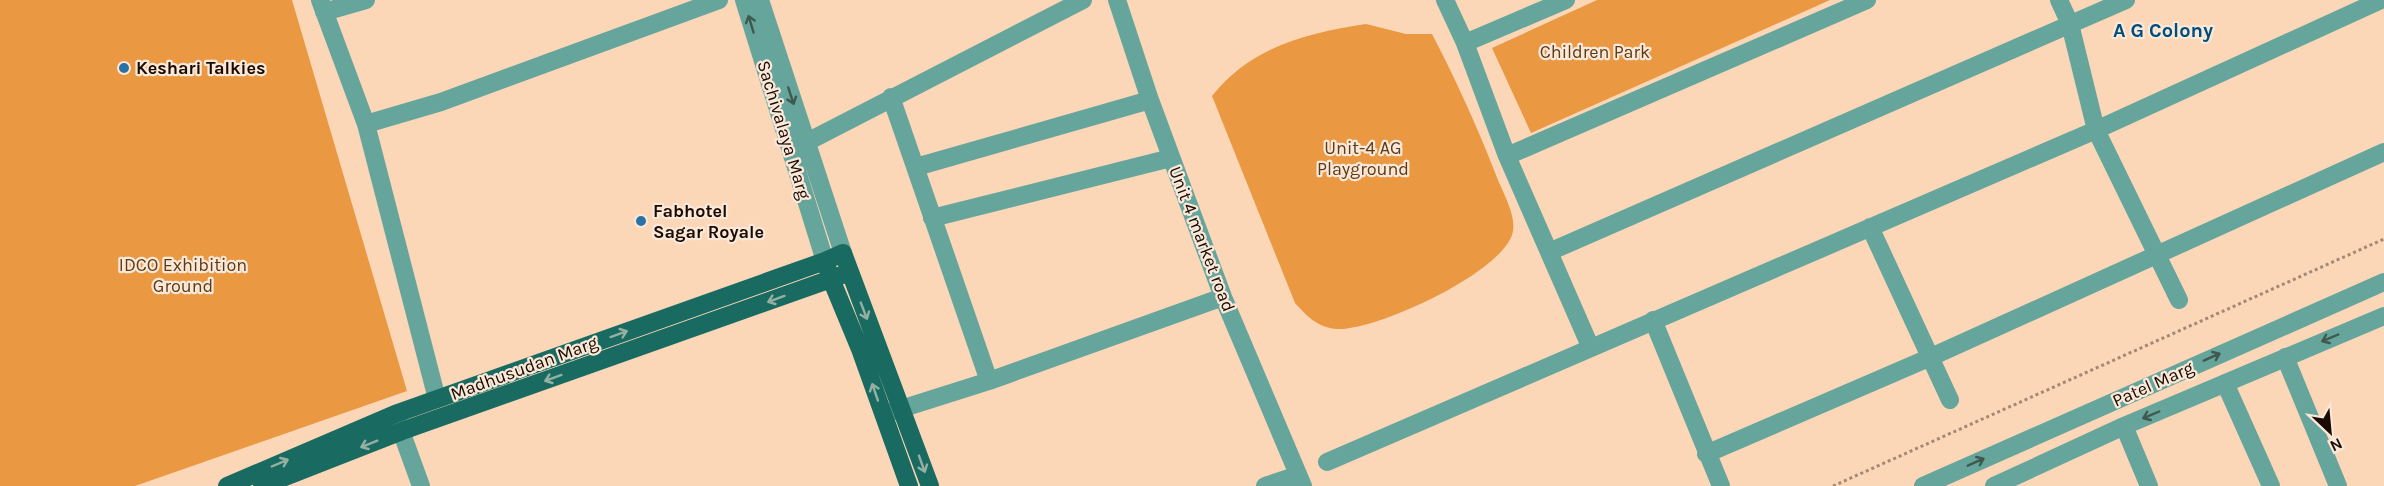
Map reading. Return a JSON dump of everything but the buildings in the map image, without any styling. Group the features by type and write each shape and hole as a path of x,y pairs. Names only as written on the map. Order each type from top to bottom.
{"main road":[{"name":"Madhusudan Marg","path":"262,486 398,422 437,399 843,253"},
{"path":"843,253 930,486"},
{"path":"825,261 860,349 909,486"},
{"name":"Madhusudan Marg","path":"226,486 398,422 850,272"}],"street":[{"path":"366,0 322,6 366,124 437,399"},
{"path":"366,124 441,102 718,0"},
{"name":"Sachivalaya Marg","path":"744,0 825,261"},
{"name":"Sachivalaya Marg","path":"760,0 843,253"},
{"path":"807,142 1083,0"},
{"name":"Unit 4 market road","path":"1117,0 1150,100 1223,297 1300,480"},
{"path":"1445,0 1465,44 1507,156 1590,346"},
{"path":"1465,44 1566,0"},
{"path":"1507,156 1867,0"},
{"path":"2059,0 2070,24 2096,130 2179,300"},
{"path":"1549,252 2126,0"},
{"path":"1327,462 1590,346 2096,130 2381,0"},
{"path":"891,97 989,381"},
{"path":"916,167 1150,100"},
{"path":"1706,454 1931,357 2384,152"},
{"path":"932,218 1171,158"},
{"path":"1870,227 1950,400"},
{"name":"Patel Marg","path":"1923,486 2384,282"},
{"path":"883,415 902,407 989,381 1223,297"},
{"name":"Patel Marg","path":"2002,484 2124,426 2384,316"},
{"path":"1653,320 1721,486"},
{"path":"2285,357 2338,486"},
{"path":"2225,383 2271,486"},
{"path":"398,422 421,486"},
{"path":"2124,426 2149,486"},
{"path":"1265,486 1300,480"}],"path":[{"path":"1833,486 2384,239"}],"green space":[{"name":"IDCO Exhibition Ground","path":"0,0 292,0 407,391 135,486 0,486"},
{"name":"Children Park","path":"1597,0 1830,0 1531,133 1492,48"},
{"name":"Unit-4 AG Playground","path":"1366,24 1406,34 1432,34 1466,103 1508,203 1513,231 1505,247 1488,264 1436,296 1379,321 1336,329 1318,323 1295,303 1212,96 1244,65 1281,45 1322,32"}],"place":[{"name":"Keshari Talkies","path":"124,68"},
{"name":"Fabhotel Sagar Royale","path":"641,221"}],"district":[{"name":"A G Colony","path":"2163,30"}]}
